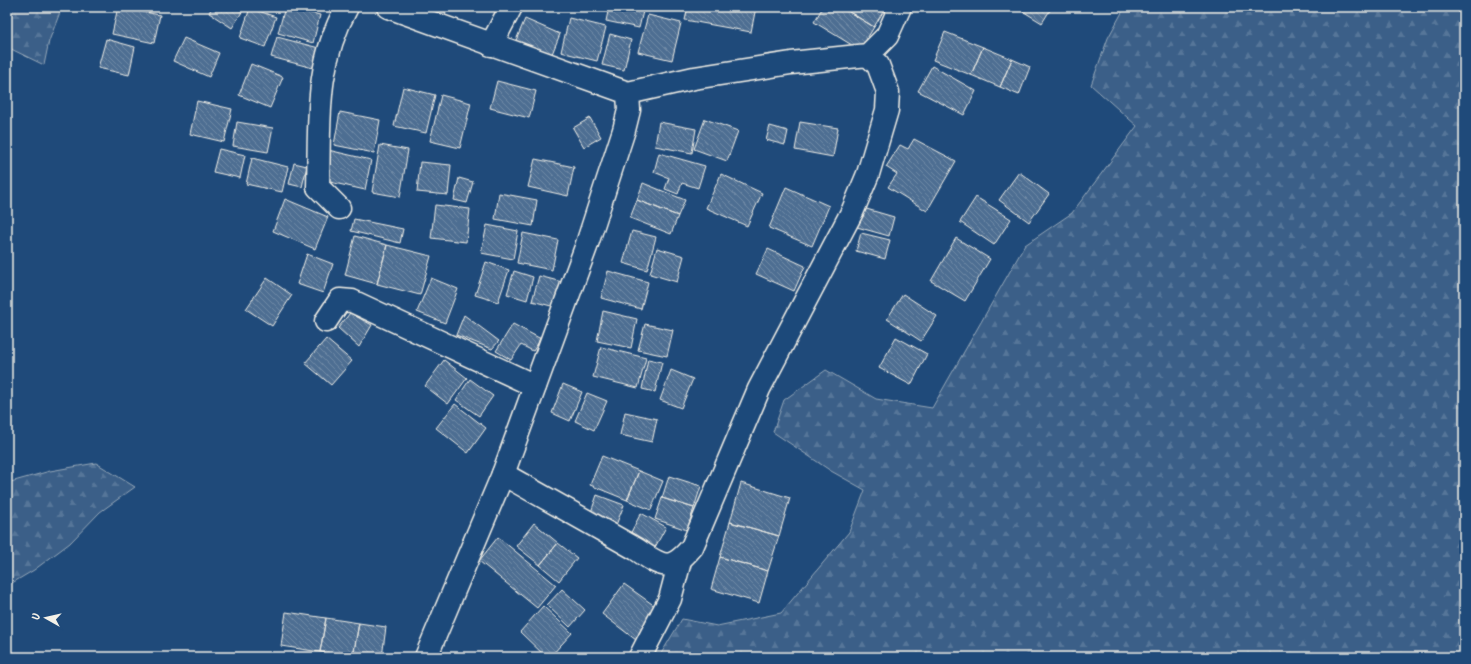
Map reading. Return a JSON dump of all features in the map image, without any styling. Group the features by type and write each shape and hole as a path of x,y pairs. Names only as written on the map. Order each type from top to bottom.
{"street":[{"path":"339,208 318,187 319,106 324,67 347,7"},
{"path":"388,7 628,94 694,78 792,63 868,55 887,36 900,7"},
{"path":"491,45 511,7"},
{"path":"640,657 670,599 680,561 692,547 759,389 853,210 868,174 887,110 888,92 878,65 868,55"},
{"path":"426,657 503,474 586,247 624,130 629,110 628,94"},
{"path":"326,321 340,300 352,300 535,386"},
{"path":"503,474 636,549 656,562 670,565 680,561"}],"green space":[{"path":"7,7 62,7 49,41 44,65 7,47"},
{"path":"1125,7 1464,7 1464,657 659,657 682,619 717,626 781,613 849,532 865,490 831,471 773,432 784,400 826,370 876,399 932,408 1025,245 1072,213 1137,126 1091,85 1108,38"},
{"path":"96,463 135,487 100,512 70,543 34,570 7,586 7,483 50,471"}],"building":[{"path":"118,7 160,15 154,43 112,34"},
{"path":"212,7 245,7 232,28 209,13"},
{"path":"285,7 320,15 313,43 278,33"},
{"path":"417,7 448,7 444,18"},
{"path":"609,7 644,7 639,28 606,21"},
{"path":"688,7 756,7 751,32 685,20"},
{"path":"823,7 841,7 874,27 860,50 814,22"},
{"path":"841,7 886,7 874,27"},
{"path":"1016,7 1052,7 1042,23"},
{"path":"250,8 276,17 265,47 240,38"},
{"path":"648,15 681,23 672,60 638,52"},
{"path":"569,18 606,27 597,61 561,52"},
{"path":"525,19 560,34 550,59 514,45"},
{"path":"945,32 983,47 971,75 933,60"},
{"path":"610,34 631,40 624,70 602,65"},
{"path":"277,37 319,48 313,68 271,57"},
{"path":"184,38 219,53 209,77 173,61"},
{"path":"106,39 135,47 129,75 98,68"},
{"path":"983,47 1012,59 1000,87 971,75"},
{"path":"1012,59 1030,67 1019,95 1000,87"},
{"path":"251,64 283,77 270,108 239,95"},
{"path":"932,66 976,91 964,115 918,91"},
{"path":"497,81 536,91 529,118 490,108"},
{"path":"403,87 435,95 426,133 394,126"},
{"path":"441,95 471,103 460,148 430,141"},
{"path":"197,101 232,109 224,142 190,134"},
{"path":"340,112 380,120 374,153 334,145"},
{"path":"590,118 601,137 584,147 573,128"},
{"path":"705,119 738,131 727,161 694,149"},
{"path":"237,122 273,128 268,152 233,146"},
{"path":"659,122 696,129 692,153 655,146"},
{"path":"800,122 838,128 833,157 795,150"},
{"path":"770,126 788,131 785,145 766,140"},
{"path":"914,139 956,161 927,211 888,187 897,174 886,167 900,145 908,149"},
{"path":"380,145 408,150 400,197 372,192"},
{"path":"219,149 245,155 240,178 213,172"},
{"path":"328,150 371,160 365,190 321,180"},
{"path":"659,153 705,166 698,188 682,183 678,194 665,189 669,178 654,172"},
{"path":"252,158 288,167 282,192 246,184"},
{"path":"535,159 574,167 568,196 528,187"},
{"path":"420,162 451,165 448,195 417,192"},
{"path":"294,163 307,166 302,187 289,184"},
{"path":"1019,172 1049,194 1029,222 999,200"},
{"path":"721,174 762,193 747,226 706,208"},
{"path":"459,178 473,182 467,203 454,200"},
{"path":"643,183 685,200 678,216 637,200"},
{"path":"786,187 829,206 812,246 769,228"},
{"path":"499,193 537,200 533,226 495,219"},
{"path":"976,197 1011,219 994,245 960,222"},
{"path":"285,199 328,217 315,249 273,231"},
{"path":"637,200 678,216 671,234 630,218"},
{"path":"435,205 470,209 466,242 431,238"},
{"path":"863,208 894,217 889,236 857,227"},
{"path":"354,219 403,229 400,243 351,231"},
{"path":"487,225 518,231 513,259 481,253"},
{"path":"632,231 656,237 647,270 623,263"},
{"path":"523,233 558,240 552,270 517,263"},
{"path":"861,233 890,240 885,259 856,251"},
{"path":"355,236 387,245 377,284 345,275"},
{"path":"956,238 990,259 965,301 931,281"},
{"path":"387,245 431,256 420,295 377,284"},
{"path":"657,248 684,256 677,282 650,274"},
{"path":"768,249 805,266 794,291 756,274"},
{"path":"307,254 333,264 323,293 297,284"},
{"path":"486,262 509,270 498,302 475,295"},
{"path":"514,271 533,277 527,300 507,294"},
{"path":"608,271 648,282 641,309 601,298"},
{"path":"539,276 562,282 555,307 532,301"},
{"path":"267,278 292,295 272,326 246,309"},
{"path":"431,278 458,289 445,323 417,312"},
{"path":"903,294 937,316 921,341 887,319"},
{"path":"603,311 637,319 631,348 597,341"},
{"path":"350,313 372,325 359,347 338,328"},
{"path":"464,315 499,341 492,349 456,335"},
{"path":"513,324 541,339 533,351 521,345 511,360 496,351"},
{"path":"645,324 673,330 667,356 638,350"},
{"path":"896,337 927,354 911,385 879,368"},
{"path":"326,339 352,361 331,385 305,363"},
{"path":"601,347 646,358 638,388 593,377"},
{"path":"648,359 662,362 655,392 642,389"},
{"path":"444,360 467,378 448,404 425,386"},
{"path":"671,370 693,379 681,408 660,400"},
{"path":"470,379 493,396 479,416 456,400"},
{"path":"563,384 582,392 570,421 552,413"},
{"path":"587,393 607,401 594,430 575,421"},
{"path":"455,404 486,428 468,453 436,428"},
{"path":"625,412 657,419 652,442 620,435"},
{"path":"602,456 639,471 627,500 590,485"},
{"path":"639,471 663,481 651,510 627,500"},
{"path":"669,476 701,486 694,508 662,498"},
{"path":"741,483 790,498 779,536 730,522"},
{"path":"597,495 624,505 616,525 590,515"},
{"path":"662,498 694,508 687,530 655,519"},
{"path":"641,513 666,527 653,551 628,538"},
{"path":"730,522 779,536 768,571 720,557"},
{"path":"534,523 558,543 540,565 516,546"},
{"path":"498,537 556,585 537,608 479,561"},
{"path":"558,543 577,558 559,581 540,565"},
{"path":"720,557 768,571 759,603 711,589"},
{"path":"624,584 659,609 636,640 602,614"},
{"path":"562,589 585,610 570,627 547,605"},
{"path":"543,606 572,633 550,657 546,657 520,632"},
{"path":"286,612 326,618 320,652 281,646"},
{"path":"326,618 359,623 353,657 320,652"},
{"path":"359,623 386,627 382,657 353,657"}]}
